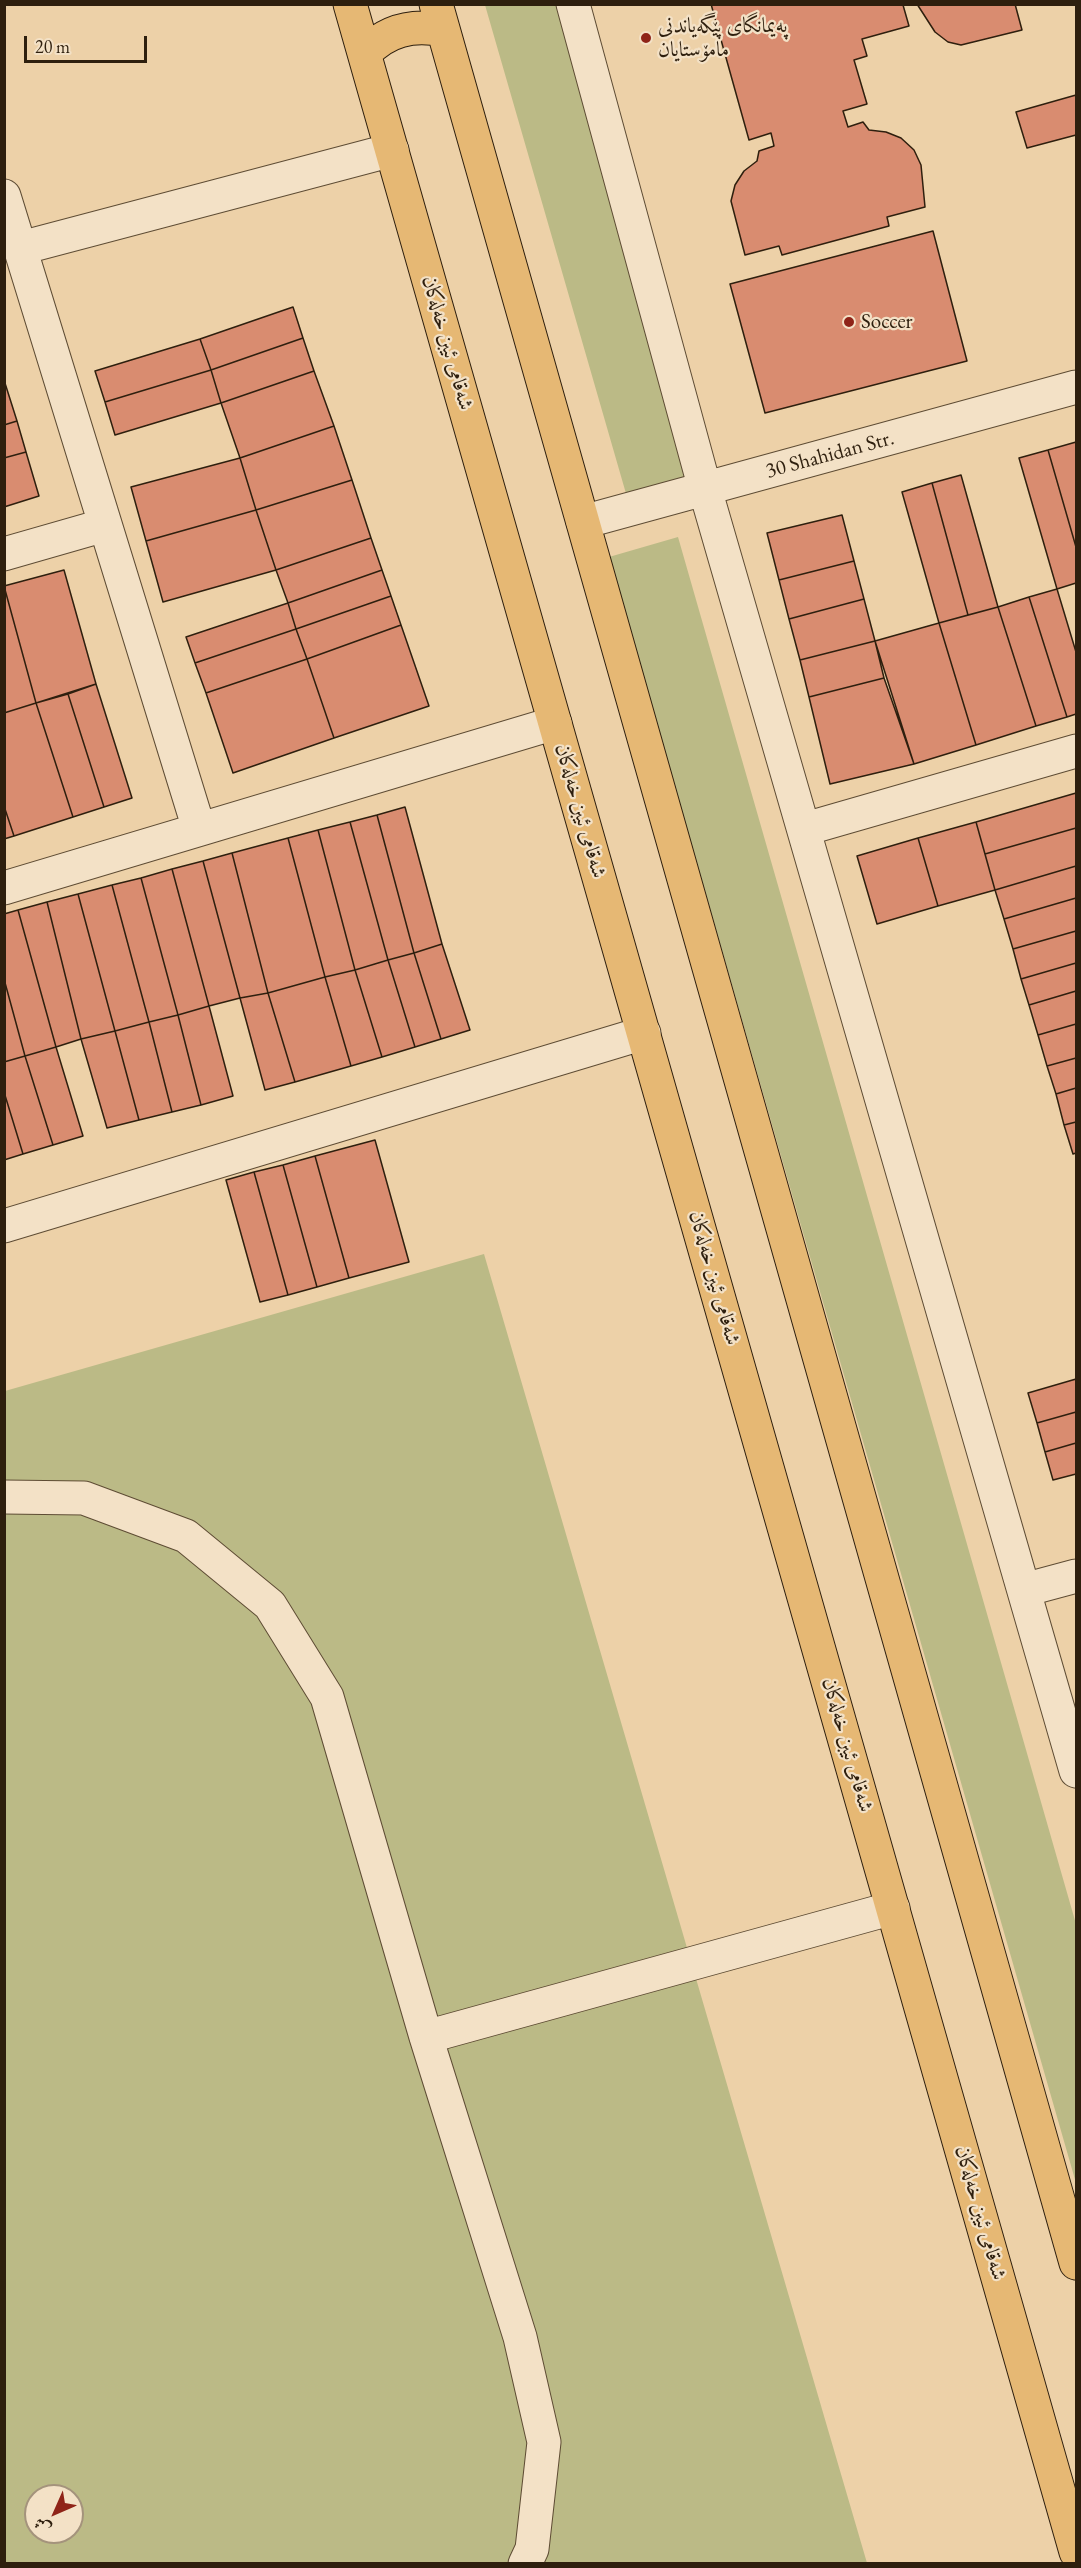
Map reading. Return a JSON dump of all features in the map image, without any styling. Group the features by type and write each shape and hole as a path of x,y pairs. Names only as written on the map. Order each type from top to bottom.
{"main road":[{"name":"شەقامی ئیبن خەلەکان","path":"350,4 1077,2552"},
{"path":"365,53 375,43 400,30 429,27 439,17 1076,2256"}],"street":[{"path":"573,4 705,489 1077,1771"},
{"path":"21,248 392,150"},
{"path":"6,208 21,248 199,829"},
{"name":"30 Shahidan Str.","path":"583,522 1077,387"},
{"path":"4,554 105,525"},
{"path":"4,888 555,723"},
{"path":"805,829 1077,751"},
{"path":"4,1226 644,1033"},
{"path":"4,1497 84,1498 186,1536 270,1605 327,1697 426,2037 520,2337 544,2442 532,2549 525,2564"},
{"path":"1024,1590 1077,1576"},
{"path":"426,2037 893,1908"}],"shaded area":[{"path":"485,5 559,5 695,481 627,497"},
{"path":"678,537 1076,1924 1076,2183 609,557"},
{"path":"484,1254 867,2563 5,2564 5,1391"}],"building":[{"path":"711,4 906,4 903,5 909,26 862,39 867,56 854,60 867,104 843,111 848,127 863,122 869,130 886,132 901,138 914,150 921,165 925,207 887,217 889,226 782,255 779,246 745,255 731,201 735,185 744,171 757,161 759,151 774,146 771,133 749,140"},
{"path":"917,4 1015,4 1022,30 961,45 948,42 935,32"},
{"path":"1076,95 1076,135 1027,148 1016,112"},
{"name":"Soccer","path":"933,231 967,361 765,413 730,284"},
{"path":"293,307 303,338 211,370 200,339"},
{"path":"303,338 314,371 221,403 211,370"},
{"path":"200,339 211,370 105,402 95,371"},
{"path":"211,370 221,403 115,435 105,402"},
{"path":"314,371 334,426 240,458 221,403"},
{"path":"4,380 17,421 4,425"},
{"path":"17,421 26,452 4,458 4,425"},
{"path":"334,426 352,480 256,510 240,458"},
{"path":"1076,442 1076,547 1048,450"},
{"path":"1048,450 1076,547 1076,583 1057,589 1019,458"},
{"path":"26,452 39,496 4,507 4,458"},
{"path":"240,458 256,510 146,541 131,487"},
{"path":"961,475 998,607 968,615 932,483"},
{"path":"352,480 371,538 276,570 256,510"},
{"path":"932,483 968,615 939,623 902,492"},
{"path":"256,510 276,570 163,602 146,541"},
{"path":"842,515 854,561 779,580 767,533"},
{"path":"371,538 382,570 288,603 276,570"},
{"path":"854,561 864,599 789,619 779,580"},
{"path":"64,570 96,684 36,703 4,586"},
{"path":"382,570 391,596 296,629 288,603"},
{"path":"4,586 36,703 4,713"},
{"path":"1057,589 1076,652 1076,714 1067,717 1029,597"},
{"path":"391,596 401,625 307,659 296,629"},
{"path":"1029,597 1067,717 1036,726 998,607"},
{"path":"864,599 875,641 800,660 789,619"},
{"path":"288,603 296,629 195,663 186,637"},
{"path":"998,607 1036,726 976,745 939,623"},
{"path":"939,623 976,745 914,764 875,641"},
{"path":"401,625 429,706 334,738 307,659"},
{"path":"296,629 307,659 206,693 195,663"},
{"path":"875,641 884,678 809,697 800,660"},
{"path":"307,659 334,738 233,773 206,693"},
{"path":"884,678 914,764 830,784 809,697"},
{"path":"96,684 132,798 104,807 68,694"},
{"path":"68,694 104,807 73,817 36,703"},
{"path":"36,703 73,817 14,836 4,806 4,713"},
{"path":"1076,793 1076,828 985,854 976,822"},
{"path":"4,806 14,836 4,839"},
{"path":"405,807 442,944 414,953 377,815"},
{"path":"377,815 414,953 388,960 350,822"},
{"path":"350,822 388,960 355,970 318,830"},
{"path":"976,822 995,890 938,906 918,838"},
{"path":"1076,828 1076,866 995,890 985,854"},
{"path":"318,830 355,970 325,977 288,838"},
{"path":"288,838 325,977 268,993 232,853"},
{"path":"918,838 938,906 877,924 857,856"},
{"path":"232,853 268,993 240,998 203,861"},
{"path":"203,861 240,998 209,1006 172,869"},
{"path":"1076,866 1076,898 1004,919 995,890"},
{"path":"172,869 209,1006 178,1015 141,878"},
{"path":"141,878 178,1015 149,1022 112,885"},
{"path":"112,885 149,1022 115,1031 78,894"},
{"path":"78,894 115,1031 81,1039 47,902"},
{"path":"1076,898 1076,931 1013,949 1004,919"},
{"path":"47,902 81,1039 56,1047 18,910"},
{"path":"18,910 56,1047 25,1056 4,979 4,914"},
{"path":"1076,931 1076,963 1021,979 1013,949"},
{"path":"442,944 470,1030 441,1039 414,953"},
{"path":"414,953 441,1039 415,1047 388,960"},
{"path":"388,960 415,1047 382,1057 355,970"},
{"path":"1076,963 1076,991 1029,1005 1021,979"},
{"path":"355,970 382,1057 351,1066 325,977"},
{"path":"325,977 351,1066 295,1082 268,993"},
{"path":"4,979 25,1056 4,1062"},
{"path":"1076,991 1076,1024 1038,1035 1029,1005"},
{"path":"268,993 295,1082 265,1090 240,998"},
{"path":"209,1006 233,1096 201,1105 178,1015"},
{"path":"178,1015 201,1105 172,1112 149,1022"},
{"path":"149,1022 172,1112 139,1120 115,1031"},
{"path":"1076,1024 1076,1058 1047,1066 1038,1035"},
{"path":"115,1031 139,1120 107,1128 81,1039"},
{"path":"56,1047 83,1136 53,1145 25,1056"},
{"path":"25,1056 53,1145 23,1154 4,1092 4,1062"},
{"path":"1076,1058 1076,1088 1056,1094 1047,1066"},
{"path":"1076,1088 1076,1122 1064,1125 1056,1094"},
{"path":"4,1092 23,1154 4,1160"},
{"path":"1076,1122 1076,1153 1073,1154 1064,1125"},
{"path":"375,1140 409,1262 349,1278 315,1156"},
{"path":"315,1156 349,1278 317,1287 283,1165"},
{"path":"283,1165 317,1287 288,1295 254,1172"},
{"path":"254,1172 288,1295 260,1302 226,1180"},
{"path":"1076,1379 1076,1412 1037,1423 1028,1393"},
{"path":"1076,1412 1076,1443 1045,1452 1037,1423"},
{"path":"1076,1443 1076,1474 1053,1480 1045,1452"}],"place":[{"name":"پەیمانگای پێگەیاندنی مامۆستایان","path":"646,38"},
{"name":"Soccer","path":"849,322"}]}
